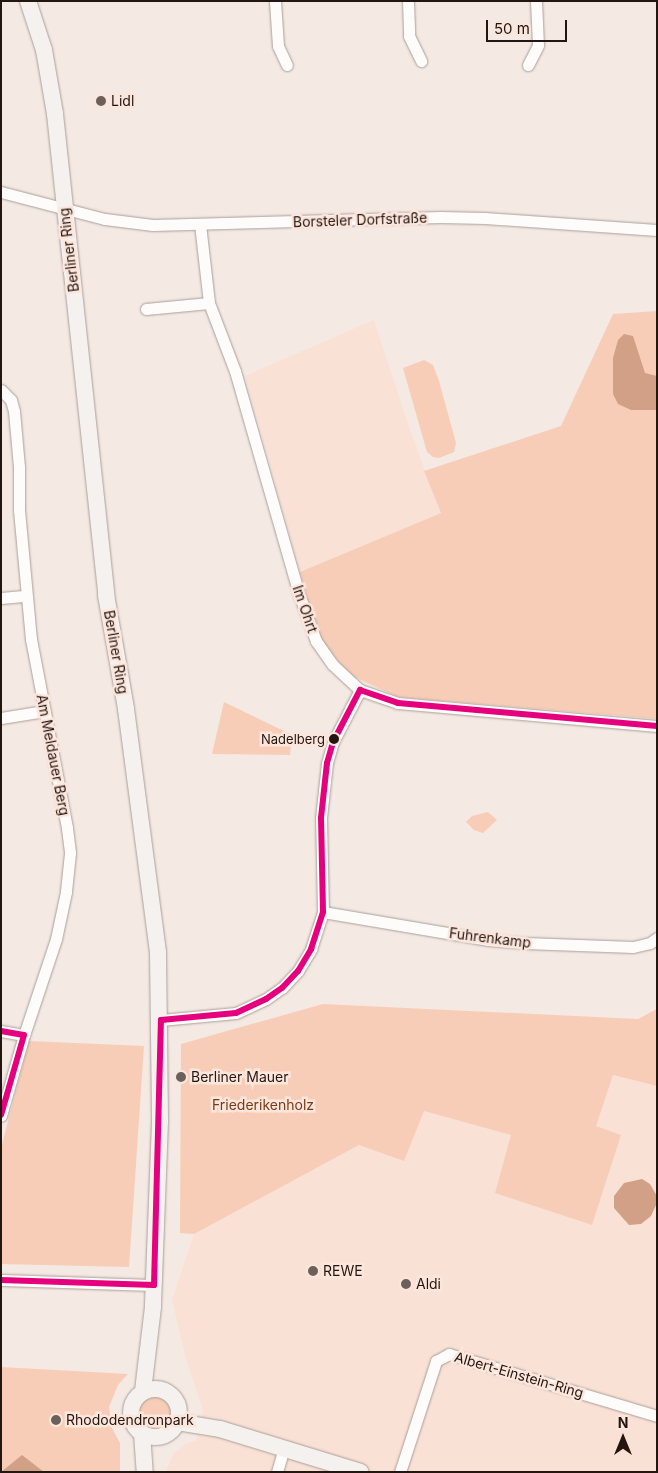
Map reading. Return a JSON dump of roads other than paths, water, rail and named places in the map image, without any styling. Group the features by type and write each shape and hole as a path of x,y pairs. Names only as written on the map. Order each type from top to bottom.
{"street":[{"name":"Berliner Ring","path":"28,1 44,50 55,114 106,595 126,709 155,916 161,1020 160,1122 150,1390"},
{"path":"275,1 278,46 287,65"},
{"path":"408,1 409,36 421,61"},
{"path":"528,65 538,46 536,1"},
{"name":"Borsteler Dorfstraße","path":"1,192 104,219 129,223 200,224 441,217 494,218 657,230"},
{"name":"Im Ohrt","path":"200,224 209,303 235,372 299,594 316,641 333,665 360,690 398,703 657,726"},
{"path":"146,309 209,303"},
{"name":"Am Meldauer Berg","path":"1,390 11,400 14,411 26,596 31,639 67,828 70,854 66,892 56,939 24,1035 1,1116"},
{"path":"1,598 26,596"},
{"path":"161,1020 236,1013 266,999 282,988 298,971 311,949 323,912 321,818 326,768 333,742 360,690"},
{"path":"1,718 44,711"},
{"name":"Fuhrenkamp","path":"323,912 489,940 525,943 633,947 650,944 657,938"},
{"path":"1,1031 24,1035"},
{"path":"1,1280 154,1285"},
{"name":"Albert-Einstein-Ring","path":"400,1472 436,1361 449,1354 657,1416"},
{"path":"150,1390 172,1395 178,1415 170,1431 149,1435 133,1423 130,1412 133,1401 150,1390"},
{"path":"178,1415 361,1472"},
{"path":"145,1472 149,1435"},
{"path":"149,1435 152,1472"},
{"path":"277,1472 284,1448"}],"place":[{"name":"Lidl","path":"101,101"},
{"name":"Nadelberg","path":"334,739"},
{"name":"Berliner Mauer","path":"181,1077"},
{"name":"REWE","path":"313,1271"},
{"name":"Aldi","path":"406,1284"},
{"name":"Rhododendronpark","path":"56,1420"}],"park label":[{"name":"Friederikenholz","path":"263,1105"}]}
